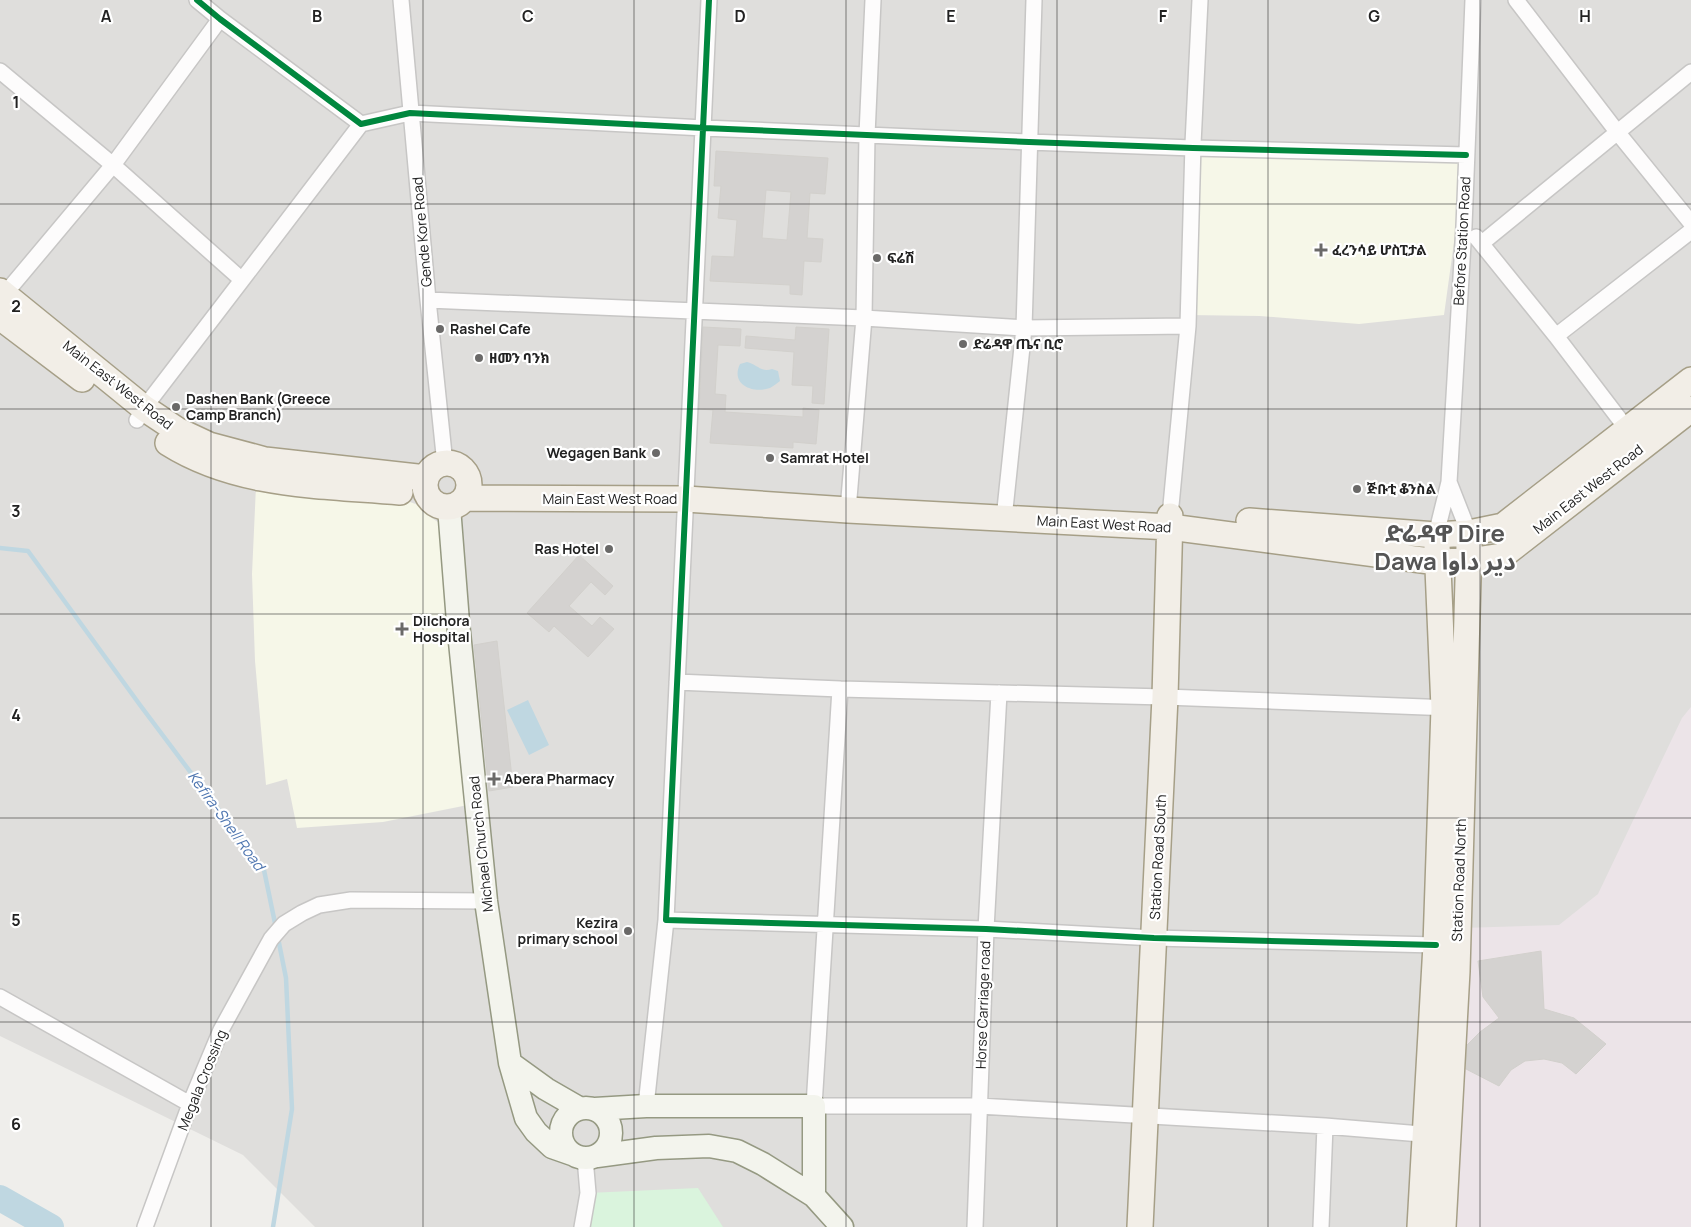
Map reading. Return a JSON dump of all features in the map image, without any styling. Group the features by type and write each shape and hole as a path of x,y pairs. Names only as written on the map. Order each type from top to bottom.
{"main road":[{"name":"Main East West Road","path":"1,301 140,414 192,438 241,455 351,478 433,479"},
{"name":"Main East West Road","path":"461,495 686,494 848,505 1436,535 1469,533 1503,526 1691,380"},
{"name":"Main East West Road","path":"848,505 1005,509 1170,521 1437,562 1469,561 1502,556 1691,409"},
{"path":"457,466 462,470 461,495 436,504 433,479 457,466"},
{"name":"Michael Church Road","path":"461,495 458,622 486,901 510,1063 526,1118 536,1132 552,1147 585,1156"},
{"name":"Station Road South","path":"1140,1227 1166,697 1170,521"},
{"name":"Station Road North","path":"1443,1227 1436,1135 1436,945 1454,709 1469,561 1469,533"},
{"name":"Station Road North","path":"1420,1227 1436,1135 1457,971 1454,709 1437,562 1436,535"},
{"path":"510,1063 546,1089 607,1118 611,1134 606,1148 585,1156"},
{"path":"814,1196 814,1106 646,1106 587,1109 570,1114 561,1127 565,1148 585,1156 674,1147 709,1146 737,1151 763,1164 814,1196 842,1227"}],"street":[{"path":"197,0 361,124"},
{"name":"Gende Kore Road","path":"401,0 428,300 433,479"},
{"path":"646,1106 666,920 709,0"},
{"path":"848,505 864,318 867,136 873,0"},
{"path":"1005,509 1024,328 1034,0"},
{"path":"1170,521 1188,326 1192,148 1200,0"},
{"name":"Before Station Road","path":"1436,535 1449,482 1464,226 1473,0"},
{"path":"1516,0 1690,223 1556,336"},
{"path":"1,301 113,165 220,19"},
{"path":"0,71 113,165 242,280"},
{"path":"1482,243 1691,72"},
{"path":"140,414 361,124 410,113 867,136 1192,148 1466,155"},
{"path":"1464,226 1482,243 1627,429"},
{"path":"428,300 864,318 1024,328 1188,326"},
{"name":"Before Station Road","path":"1449,482 1469,533"},
{"path":"677,682 840,689 1166,697 1454,709"},
{"path":"840,689 814,1106 979,1106 1325,1126 1436,1135"},
{"name":"Horse Carriage road","path":"974,1227 986,929 999,693"},
{"name":"Megala Crossing","path":"145,1227 190,1104 221,1030 271,939 284,924 319,905 351,900 486,901"},
{"path":"666,920 986,929 1154,938 1436,945"},
{"path":"0,997 190,1104"},
{"path":"1321,1227 1325,1126"},
{"path":"582,1227 588,1193 585,1156"}],"shaded area":[{"path":"0,0 1691,0 1691,1227 315,1227 243,1155 0,1036"},
{"name":"ፈረንሳይ ሆስፒታል","path":"1193,144 1466,155 1444,315 1359,324 1260,316 1188,315"},
{"path":"256,486 410,502 421,506 424,513 441,524 468,805 383,822 297,828 287,779 266,785 255,661 252,574"},
{"path":"1691,707 1691,1227 1417,1227 1431,929 1559,925 1598,894 1682,718"}],"green space":[{"path":"698,1188 723,1227 581,1227 588,1193"}],"water":[{"path":"747,362 765,370 772,369 778,371 780,381 770,388 763,390 750,389 738,377 740,364"},
{"path":"528,700 549,745 529,755 507,710"}],"building":[{"path":"716,151 828,158 825,194 810,193 807,238 823,239 821,262 804,261 802,295 790,294 790,285 710,281 712,256 734,257 737,220 718,218 721,186 714,186","holes":["766,190 791,192 787,240 762,238"]},
{"path":"703,327 741,329 740,346 718,345 715,394 726,395 725,412 803,417 803,408 819,410 816,444 793,442 793,448 710,443 713,410 699,409"},
{"path":"796,327 829,329 824,404 812,403 813,386 792,385 794,352 745,348 746,336 795,340"},
{"path":"579,555 613,586 605,595 591,582 569,606 592,626 600,617 614,629 588,657 554,626 549,632 527,613"},
{"path":"497,641 513,787 489,791 474,645"},
{"path":"1541,951 1544,1009 1574,1018 1606,1044 1576,1074 1562,1063 1544,1059 1525,1061 1511,1070 1499,1086 1466,1069 1467,1045 1480,1032 1499,1018 1483,997 1478,961"}],"waterway":[{"name":"Kefira-Shell Road","path":"0,548 28,551 140,705 264,870 276,928"},
{"name":"Kefira-Shell Road","path":"273,1227 292,1109 286,978 278,938"},
{"path":"0,1198 51,1227"}],"cycle path":[{"path":"197,0 361,124 410,113 1029,142 1466,155"},
{"path":"709,0 666,920 986,929 1154,938 1436,945"}],"place":[{"name":"ፈረንሳይ ሆስፒታል","path":"1321,250"},
{"name":"ፍሬሽ","path":"877,258"},
{"name":"Rashel Cafe","path":"440,329"},
{"name":"ድሬዳዋ ጤና ቢሮ","path":"963,344"},
{"name":"ዘመን ባንክ","path":"479,358"},
{"name":"Dashen Bank (Greece Camp Branch)","path":"176,407"},
{"name":"Wegagen Bank","path":"656,453"},
{"name":"Samrat Hotel","path":"770,458"},
{"name":"ጅቡቲ ቆንስል","path":"1357,489"},
{"name":"Ras Hotel","path":"609,549"},
{"name":"Dilchora Hospital","path":"402,629"},
{"name":"Abera Pharmacy","path":"494,779"},
{"name":"Kezira primary school","path":"628,931"}],"district":[{"name":"ድሬዳዋ Dire Dawa دير داوا","path":"1445,548"}]}
